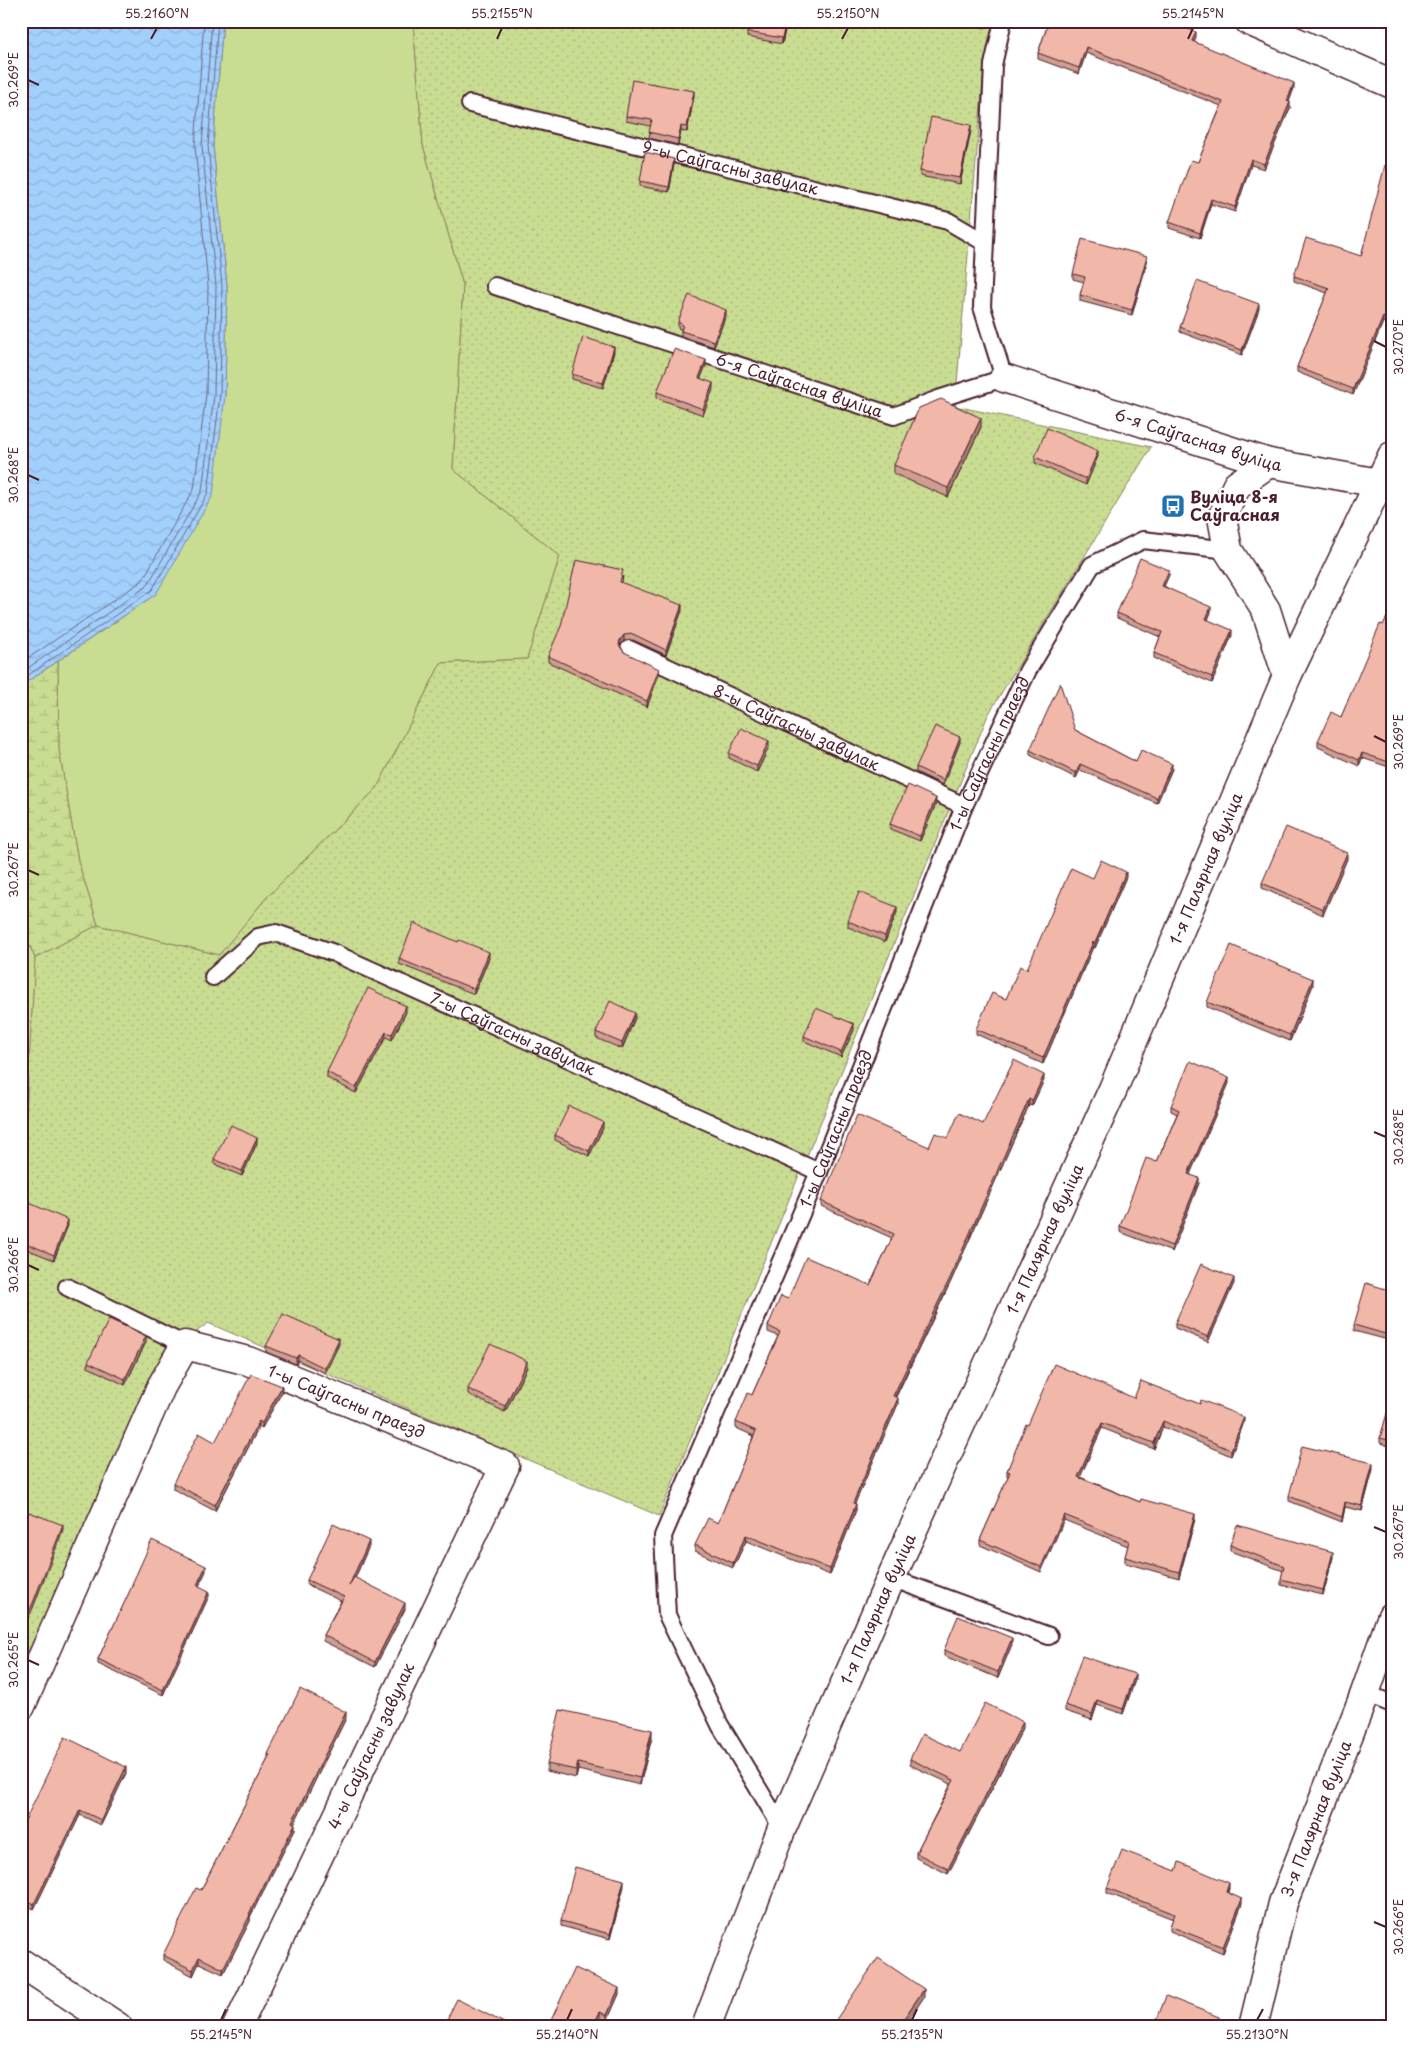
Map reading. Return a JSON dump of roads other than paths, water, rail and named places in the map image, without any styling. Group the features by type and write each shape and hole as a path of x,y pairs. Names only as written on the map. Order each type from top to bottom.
{"street":[{"path":"1249,21 1392,84"},
{"name":"6-я Саўгасная вуліца","path":"1004,378 1269,463 1385,486"},
{"name":"1-я Палярная вуліца","path":"706,2027 782,1828 891,1578 1114,1089 1287,676 1385,486 1392,456"},
{"path":"1269,463 1236,485 1222,517 1228,550 1266,610 1287,676"},
{"path":"21,1706 161,1388 185,1346"},
{"name":"1-ы Саўгасны праезд","path":"185,1346 248,1361 505,1466"},
{"name":"4-ы Саўгасны завулак","path":"237,2027 505,1466"},
{"name":"3-я Палярная вуліца","path":"1253,2027 1283,1903 1392,1616"},
{"path":"21,1963 118,2027"}],"lane":[{"path":"1003,21 993,65 982,307 1004,378"},
{"name":"9-ы Саўгасны завулак","path":"470,104 948,220 984,242"},
{"name":"6-я Саўгасная вуліца","path":"495,286 894,416 938,399 1004,378"},
{"name":"1-ы Саўгасны праезд","path":"782,1828 720,1725 667,1615 663,1536 819,1172 964,806 1028,670 1092,565 1143,540 1228,550"},
{"name":"8-ы Саўгасны завулак","path":"630,649 964,806"},
{"name":"7-ы Саўгасны завулак","path":"213,977 258,937 276,933 334,954 819,1172"},
{"path":"67,1287 185,1346"},
{"path":"891,1578 1049,1636"},
{"path":"1364,1693 1392,1704"}],"water":[{"path":"21,21 223,21 213,146 227,286 225,396 213,495 156,594 28,681 21,681"}],"place":[{"name":"Вуліца 8-я Саўгасная","path":"1173,506"}]}
